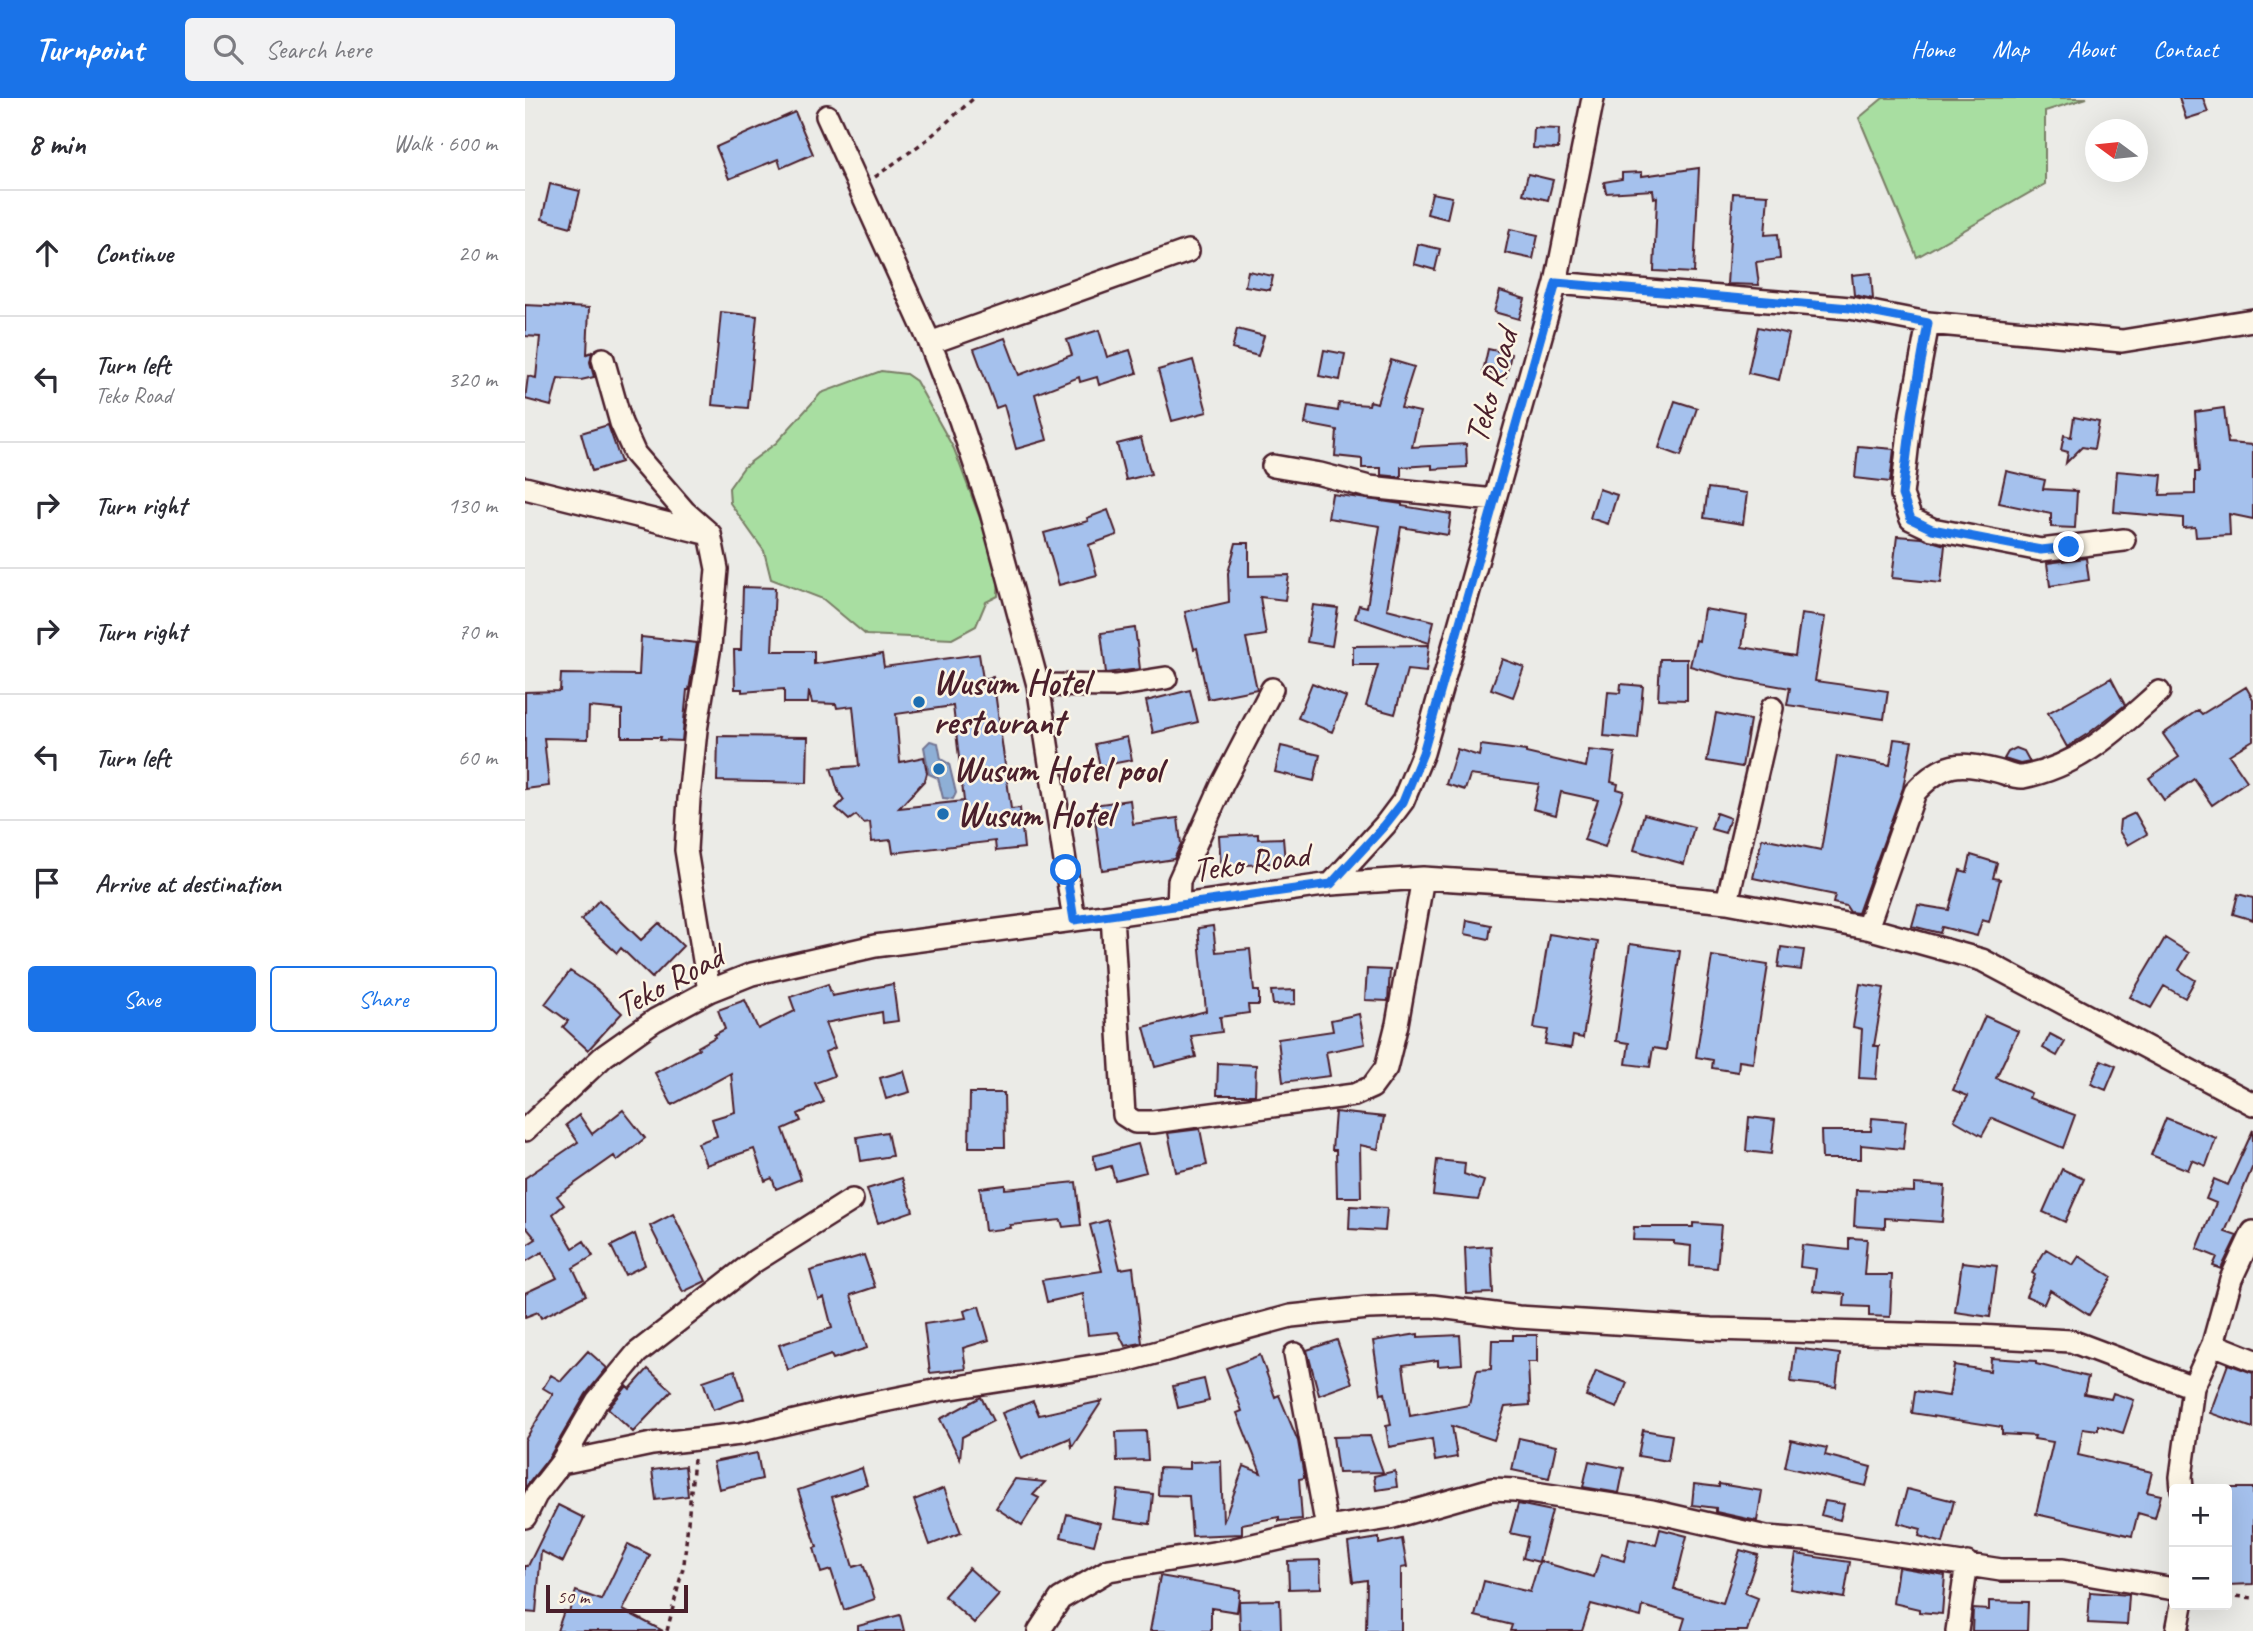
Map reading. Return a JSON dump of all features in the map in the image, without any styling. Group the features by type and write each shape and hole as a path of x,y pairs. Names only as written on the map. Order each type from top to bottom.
{"street":[{"name":"Teko Road","path":"525,1130 604,1056 655,1020 709,990 753,974 875,946 1331,884 1403,802 1423,753 1556,283 1593,98"},
{"path":"827,116 930,344 960,420 991,512 1038,685 1074,920"},
{"path":"930,344 1188,251"},
{"path":"1556,283 1850,308 1928,323 2122,341 2253,320"},
{"path":"1928,323 1912,414 1902,495 1911,519 1932,529 2041,550 2124,540"},
{"path":"603,359 621,423 635,454 670,496 710,534 717,569 715,603 693,758 687,850 709,990"},
{"path":"1273,466 1369,487 1494,500"},
{"path":"525,488 710,534"},
{"path":"1038,685 1115,686 1166,678"},
{"path":"1178,906 1179,881 1222,785 1272,689"},
{"path":"1867,928 1915,792 1930,775 1958,764 2019,778 2049,769 2102,743 2159,692"},
{"path":"1727,902 1772,708"},
{"path":"1112,915 1124,1115 1135,1122 1153,1122 1354,1095 1373,1087 1386,1068 1397,1024 1423,878"},
{"path":"1331,884 1423,878 1595,889 1727,902 1867,928 1982,960 2253,1104"},
{"path":"525,1517 536,1495 561,1463 597,1401 637,1353 755,1261 852,1200"},
{"path":"2182,1484 2193,1387 2213,1344 2231,1279 2253,1232"},
{"path":"561,1463 652,1444 740,1434 939,1390 1125,1360 1291,1316 1368,1307 1432,1307 1518,1317 1711,1329 2071,1341 2193,1387"},
{"path":"2213,1344 2253,1360"},
{"path":"1294,1354 1327,1528"},
{"path":"1039,1631 1059,1599 1109,1570 1231,1550 1327,1528 1390,1518 1492,1489 1515,1490 1652,1511 1766,1537 1807,1540 2001,1570 2063,1570 2169,1588"},
{"path":"1957,1631 1967,1563"},
{"path":"2177,1631 2181,1610"}],"path":[{"path":"861,187 928,139 974,98"},
{"path":"667,1631 684,1564 696,1439"},
{"path":"2232,1596 2253,1598"}],"green space":[{"path":"1883,98 2087,98 2045,111 2045,184 1917,257 1859,118"},
{"path":"881,371 906,374 916,381 954,449 999,569 998,596 986,602 976,626 952,639 866,635 823,599 771,579 764,551 730,503 729,488 744,467 776,443 821,393"}],"water":[{"name":"Wusum Hotel pool","path":"930,741 938,743 941,759 949,764 956,793 953,799 943,798 938,778 929,774 924,747"}],"building":[{"path":"2179,98 2203,98 2208,112 2186,119"},
{"path":"795,112 813,154 781,168 778,159 729,179 716,147"},
{"path":"1534,128 1559,129 1558,149 1533,148"},
{"path":"1699,168 1694,273 1654,271 1657,197 1654,198 1653,190 1606,193 1604,182 1622,179 1622,173 1642,172 1642,176"},
{"path":"1528,174 1553,180 1548,200 1523,194"},
{"path":"550,184 580,191 571,227 542,219"},
{"path":"1432,193 1452,197 1447,219 1427,214"},
{"path":"1733,193 1768,195 1765,235 1778,234 1780,259 1756,262 1759,285 1727,284"},
{"path":"1510,229 1538,235 1533,259 1505,253"},
{"path":"1418,244 1440,249 1435,270 1414,264"},
{"path":"1248,271 1273,276 1270,290 1245,286"},
{"path":"1871,273 1873,299 1854,295 1852,275"},
{"path":"1500,291 1525,299 1519,319 1494,312"},
{"path":"525,305 589,308 587,354 592,352 590,362 594,377 581,380 558,378 551,406 525,399 528,376 536,378 540,337 525,336"},
{"path":"721,312 757,316 748,408 712,405"},
{"path":"1758,327 1789,334 1779,380 1748,373"},
{"path":"1237,329 1264,336 1258,356 1232,349"},
{"path":"1099,330 1107,357 1130,350 1137,373 1099,385 1097,377 1080,382 1079,377 1035,394 1047,440 1016,449 1004,405 996,408 974,349 1005,338 1019,375 1072,355 1067,340"},
{"path":"1488,349 1511,354 1506,377 1483,372"},
{"path":"1324,350 1345,354 1340,380 1319,376"},
{"path":"1193,360 1207,412 1172,421 1158,370"},
{"path":"1391,360 1414,367 1401,408 1420,412 1412,447 1466,444 1467,467 1401,467 1401,477 1381,475 1381,468 1362,468 1362,459 1335,456 1337,430 1305,424 1308,406 1338,411 1339,403 1377,403"},
{"path":"1675,401 1697,408 1681,456 1659,448"},
{"path":"2224,408 2228,443 2253,445 2253,519 2229,514 2230,535 2196,537 2195,527 2183,528 2183,518 2114,512 2117,471 2162,475 2160,495 2195,494 2195,472 2199,472 2195,412"},
{"path":"2074,417 2099,422 2094,449 2082,447 2066,463 2068,452 2061,450 2064,435 2071,437"},
{"path":"608,425 621,462 592,471 581,433"},
{"path":"1141,438 1151,474 1126,480 1117,444"},
{"path":"1858,446 1894,449 1890,482 1855,478"},
{"path":"2006,471 2045,480 2043,489 2077,491 2075,528 2051,527 2051,514 1999,503"},
{"path":"1708,488 1747,493 1743,524 1704,518"},
{"path":"1599,489 1617,495 1608,524 1590,518"},
{"path":"1332,494 1451,514 1448,535 1401,527 1387,609 1434,621 1429,643 1355,618 1359,605 1367,607 1380,526 1328,518"},
{"path":"1108,510 1117,535 1089,545 1097,575 1059,585 1044,533 1088,521 1087,518"},
{"path":"1897,536 1921,538 1945,545 1941,583 1892,578"},
{"path":"1236,543 1249,543 1249,576 1289,575 1285,600 1260,597 1266,635 1246,638 1257,689 1208,699 1197,648 1194,649 1185,612 1229,602 1228,573"},
{"path":"2086,558 2089,580 2050,586 2047,563"},
{"path":"743,587 775,588 772,651 814,651 814,664 882,654 884,667 979,654 983,679 993,677 1011,809 1020,808 1024,848 996,851 995,841 893,853 891,840 872,842 870,822 863,823 856,815 849,820 836,808 844,800 838,791 831,768 859,766 853,706 837,708 836,704 812,703 809,691 808,703 784,703 784,689 742,692 742,689 735,689 734,650 741,650","holes":["953,706 964,801 899,808 925,780 927,773 924,757 900,762 896,714"]},
{"path":"1313,605 1338,608 1332,646 1307,642"},
{"path":"1704,609 1747,616 1742,647 1795,656 1801,614 1825,617 1815,681 1888,691 1884,719 1787,705 1790,688 1738,679 1690,666 1696,640 1699,641"},
{"path":"1135,628 1140,669 1106,673 1101,633"},
{"path":"641,637 697,643 687,690 682,741 660,740 661,737 622,737 622,710 589,707 588,739 544,738 549,786 525,789 525,692 560,691 561,674 639,675"},
{"path":"1429,645 1426,672 1407,670 1395,714 1366,706 1378,665 1353,665 1353,646"},
{"path":"1502,659 1524,667 1513,697 1491,689"},
{"path":"1660,659 1687,659 1687,700 1658,699"},
{"path":"2111,678 2125,705 2067,747 2048,713"},
{"path":"1312,683 1346,697 1332,732 1298,718"},
{"path":"1621,684 1643,686 1638,739 1604,736 1608,692 1620,693"},
{"path":"2246,687 2253,699 2253,740 2229,755 2247,781 2212,805 2194,779 2164,800 2149,778 2179,757 2163,734 2198,710 2202,714"},
{"path":"1190,690 1198,722 1153,733 1146,701"},
{"path":"1716,713 1750,720 1742,767 1707,761"},
{"path":"718,736 808,737 807,783 717,781"},
{"path":"1127,737 1132,760 1100,766 1095,744"},
{"path":"1894,739 1912,741 1903,788 1858,913 1833,903 1835,895 1753,878 1762,838 1821,850 1837,756 1890,765"},
{"path":"1481,745 1526,751 1586,767 1589,750 1615,753 1611,782 1618,784 1617,789 1624,791 1605,847 1584,840 1598,800 1561,792 1556,815 1533,809 1539,784 1470,775 1465,790 1446,784 1457,749 1479,756"},
{"path":"1281,746 1320,755 1314,781 1275,772"},
{"path":"2016,748 2024,751 2030,762 2020,764 2004,759 2008,752"},
{"path":"1130,800 1133,824 1178,818 1181,844 1174,859 1102,870 1093,805"},
{"path":"1716,813 1730,818 1725,833 1711,829"},
{"path":"2135,813 2147,834 2128,845 2119,831 2120,820"},
{"path":"1644,814 1694,827 1684,864 1634,850"},
{"path":"1258,834 1258,839 1283,838 1285,862 1221,867 1219,836"},
{"path":"1971,855 1997,863 1993,878 2000,879 1989,922 1982,920 1977,936 1942,927 1940,933 1912,926 1918,905 1949,910 1960,870 1967,872"},
{"path":"2238,894 2253,898 2253,920 2233,914"},
{"path":"599,900 641,940 659,923 683,946 652,978 621,948 617,953 581,920"},
{"path":"1467,920 1491,925 1489,939 1465,934"},
{"path":"1213,926 1216,952 1250,949 1254,991 1259,991 1259,1005 1248,1005 1249,1013 1220,1017 1222,1032 1191,1036 1196,1057 1155,1067 1144,1027 1206,1011 1198,928"},
{"path":"1549,934 1598,942 1583,1038 1573,1036 1571,1048 1545,1044 1548,1030 1534,1028"},
{"path":"2165,938 2189,953 2179,970 2195,980 2185,998 2164,986 2151,1008 2130,997"},
{"path":"1630,944 1680,951 1666,1050 1653,1048 1650,1067 1626,1064 1629,1043 1616,1041"},
{"path":"1781,947 1804,950 1801,970 1778,967"},
{"path":"1712,956 1768,965 1753,1063 1739,1061 1738,1072 1712,1068 1713,1060 1696,1057"},
{"path":"1367,969 1390,970 1388,1001 1365,1000"},
{"path":"570,971 597,989 622,1013 588,1050 563,1027 568,1021 545,1004"},
{"path":"828,984 832,996 893,984 898,1021 883,1023 882,1012 825,1023 835,1048 825,1052 834,1076 815,1083 824,1102 798,1114 801,1121 783,1129 801,1179 776,1189 772,1178 765,1181 754,1149 706,1165 698,1143 717,1136 712,1119 735,1112 731,1073 672,1105 655,1073 699,1049 698,1047 725,1029 718,1010 745,1000 758,1029 795,1011 790,997"},
{"path":"1860,984 1884,988 1874,1046 1879,1046 1876,1079 1859,1078 1862,1029 1853,1027"},
{"path":"1295,990 1295,1004 1273,1005 1271,991"},
{"path":"1359,1014 1365,1044 1326,1052 1330,1076 1283,1082 1278,1039 1333,1031 1331,1020"},
{"path":"1985,1016 2018,1031 1996,1078 2031,1093 2029,1098 2075,1115 2063,1148 1992,1118 1982,1136 1954,1120 1968,1096 1953,1090"},
{"path":"2050,1034 2065,1042 2057,1056 2043,1048"},
{"path":"2101,1060 2116,1066 2106,1090 2091,1084"},
{"path":"1218,1063 1256,1065 1255,1095 1217,1095"},
{"path":"904,1071 910,1092 886,1099 880,1078"},
{"path":"970,1093 1004,1093 1005,1147 969,1147"},
{"path":"623,1110 645,1138 617,1161 614,1156 557,1196 564,1205 553,1214 573,1248 584,1241 593,1256 573,1268 586,1295 541,1318 538,1312 525,1317 525,1293 557,1278 542,1252 525,1262 525,1246 536,1239 525,1226 525,1178 578,1142 566,1125 579,1115 592,1134"},
{"path":"1335,1112 1384,1117 1378,1149 1360,1145 1361,1197 1337,1197 1336,1150 1332,1150"},
{"path":"1749,1117 1775,1120 1771,1154 1746,1151"},
{"path":"1872,1118 1906,1121 1903,1149 1861,1145 1861,1159 1822,1159 1821,1131 1871,1131"},
{"path":"2166,1118 2216,1138 2206,1166 2192,1160 2188,1170 2151,1155"},
{"path":"1200,1129 1207,1165 1176,1172 1168,1133"},
{"path":"2253,1130 2253,1166 2225,1232 2237,1236 2221,1269 2213,1266 2217,1257 2197,1249 2216,1203 2206,1199 2214,1179 2228,1185"},
{"path":"887,1132 892,1156 861,1161 857,1137"},
{"path":"1138,1144 1146,1172 1115,1180 1111,1166 1096,1170 1093,1156"},
{"path":"1437,1160 1465,1163 1464,1174 1484,1181 1478,1200 1433,1195"},
{"path":"2062,1169 2084,1179 2065,1222 2043,1212"},
{"path":"902,1178 913,1211 878,1223 867,1189"},
{"path":"1076,1182 1081,1225 1063,1227 1061,1220 1010,1225 1011,1228 985,1231 980,1188 1005,1185 1005,1189"},
{"path":"1914,1184 1945,1186 1942,1222 1885,1218 1885,1228 1854,1226 1856,1190 1914,1192"},
{"path":"1350,1206 1387,1208 1385,1231 1349,1229"},
{"path":"673,1214 706,1281 683,1292 650,1226"},
{"path":"1108,1220 1120,1269 1133,1267 1142,1343 1125,1346 1118,1332 1088,1335 1083,1294 1047,1302 1042,1280 1102,1271 1090,1225"},
{"path":"1693,1223 1721,1225 1717,1268 1690,1266 1691,1246 1674,1244 1674,1241 1633,1240 1634,1227 1693,1227"},
{"path":"635,1234 645,1265 625,1275 611,1246"},
{"path":"1849,1238 1867,1239 1864,1275 1892,1275 1890,1317 1869,1316 1869,1307 1844,1306 1845,1294 1813,1291 1816,1269 1800,1267 1802,1245 1849,1250"},
{"path":"1491,1246 1493,1293 1467,1294 1465,1248"},
{"path":"2046,1249 2073,1265 2079,1256 2112,1277 2089,1315 2050,1290 2044,1304 2026,1296 2035,1275 2032,1273"},
{"path":"864,1255 875,1287 851,1295 867,1348 833,1359 831,1355 788,1370 779,1345 832,1328 824,1297 818,1299 810,1271"},
{"path":"1962,1262 1997,1266 1990,1317 1955,1312"},
{"path":"979,1306 989,1340 963,1348 966,1369 930,1373 924,1324 966,1318 964,1311"},
{"path":"1418,1334 1418,1337 1460,1335 1462,1364 1438,1366 1438,1360 1403,1365 1410,1416 1469,1405 1477,1370 1491,1369 1492,1340 1513,1340 1513,1335 1537,1335 1537,1362 1528,1362 1530,1405 1505,1407 1494,1440 1452,1426 1457,1457 1435,1461 1432,1439 1389,1447 1386,1426 1391,1425 1385,1393 1381,1394 1373,1341"},
{"path":"1337,1340 1352,1383 1319,1395 1307,1350"},
{"path":"1795,1348 1840,1354 1836,1387 1791,1382"},
{"path":"588,1351 607,1368 586,1394 550,1456 525,1488 525,1440 553,1394 543,1388 551,1375 561,1381"},
{"path":"1260,1355 1275,1397 1279,1395 1298,1441 1304,1476 1299,1479 1302,1519 1279,1521 1279,1517 1242,1524 1242,1534 1192,1536 1189,1496 1158,1495 1159,1468 1190,1469 1190,1462 1221,1461 1223,1523 1244,1466 1261,1473 1237,1413 1242,1411 1226,1368"},
{"path":"1991,1358 2036,1361 2036,1364 2088,1377 2084,1394 2111,1399 2113,1393 2134,1400 2123,1433 2098,1425 2098,1430 2083,1428 2078,1455 2152,1472 2147,1492 2161,1495 2155,1518 2138,1513 2132,1536 2036,1514 2053,1442 2034,1439 2035,1436 2002,1434 2002,1427 1912,1413 1915,1391 1949,1396 1954,1365 1990,1371"},
{"path":"2228,1364 2253,1373 2253,1428 2210,1413"},
{"path":"648,1369 672,1391 633,1432 608,1409 627,1386 630,1389"},
{"path":"735,1370 744,1399 713,1410 703,1381"},
{"path":"1596,1371 1627,1383 1617,1408 1586,1396"},
{"path":"1204,1379 1209,1401 1178,1408 1173,1386"},
{"path":"981,1397 993,1421 962,1437 960,1459 940,1419"},
{"path":"1033,1401 1039,1415 1102,1401 1072,1447 1070,1438 1021,1459 1002,1413"},
{"path":"1643,1430 1672,1435 1668,1461 1638,1456"},
{"path":"1146,1431 1148,1460 1117,1461 1116,1432"},
{"path":"1370,1436 1383,1472 1338,1473 1333,1437"},
{"path":"1519,1438 1556,1446 1549,1478 1512,1470"},
{"path":"1791,1440 1827,1448 1825,1455 1871,1467 1866,1486 1785,1467"},
{"path":"757,1453 762,1479 719,1489 713,1462"},
{"path":"1589,1461 1624,1468 1619,1493 1583,1487"},
{"path":"685,1466 688,1496 656,1500 652,1470"},
{"path":"862,1468 867,1485 832,1497 853,1567 863,1564 875,1599 844,1610 831,1570 821,1573 814,1548 817,1547 798,1490"},
{"path":"1395,1471 1397,1487 1376,1490 1374,1476"},
{"path":"1015,1479 1045,1482 1033,1495 1039,1498 1022,1525 996,1508"},
{"path":"1694,1484 1719,1487 1719,1484 1762,1491 1757,1521 1716,1512 1716,1508 1692,1505"},
{"path":"944,1488 961,1533 930,1545 914,1500"},
{"path":"2232,1488 2253,1488 2253,1584 2232,1585"},
{"path":"1907,1489 1954,1501 1943,1543 1919,1536 1921,1529 1898,1523"},
{"path":"1118,1490 1153,1494 1150,1524 1114,1519"},
{"path":"1825,1501 1844,1504 1840,1520 1821,1515"},
{"path":"1518,1504 1552,1511 1539,1561 1594,1577 1601,1554 1624,1561 1629,1539 1656,1545 1660,1529 1687,1536 1674,1589 1723,1603 1740,1550 1758,1555 1745,1593 1758,1598 1747,1631 1681,1631 1685,1618 1643,1606 1641,1617 1591,1604 1582,1631 1510,1631 1512,1625 1475,1616 1484,1581 1530,1592 1539,1562 1523,1558 1528,1537 1510,1533"},
{"path":"558,1505 584,1518 563,1562 541,1551 536,1613 525,1612 525,1566 528,1566"},
{"path":"1067,1514 1100,1523 1094,1545 1061,1537"},
{"path":"1379,1538 1379,1544 1402,1539 1407,1567 1401,1568 1401,1631 1366,1631 1367,1580 1353,1582 1348,1543"},
{"path":"628,1544 650,1555 623,1610 663,1631 557,1631 564,1611 569,1612 576,1591 601,1600"},
{"path":"1796,1554 1850,1562 1844,1598 1790,1589"},
{"path":"1320,1560 1321,1588 1289,1589 1288,1561"},
{"path":"1898,1567 1945,1575 1942,1614 1919,1612 1919,1609 1893,1603"},
{"path":"969,1568 999,1595 974,1623 944,1596"},
{"path":"1160,1576 1240,1590 1237,1612 1211,1608 1211,1631 1150,1631"},
{"path":"2090,1592 2129,1595 2127,1625 2088,1623"},
{"path":"1280,1600 1281,1630 1240,1631 1239,1601"},
{"path":"1989,1601 2028,1602 2027,1631 1972,1631 1973,1609 1989,1610"},
{"path":"900,1615 904,1631 858,1631 858,1626"}],"place":[{"name":"Wusum Hotel restaurant","path":"919,702"},
{"name":"Wusum Hotel pool","path":"939,769"},
{"name":"Wusum Hotel","path":"943,814"}],"route":[{"path":"1066,870 1074,920 1112,915 1331,884 1385,825 1403,802 1423,753 1556,283 1850,308 1928,323 1912,414 1902,495 1911,519 1932,529 2041,550 2069,547"}]}
